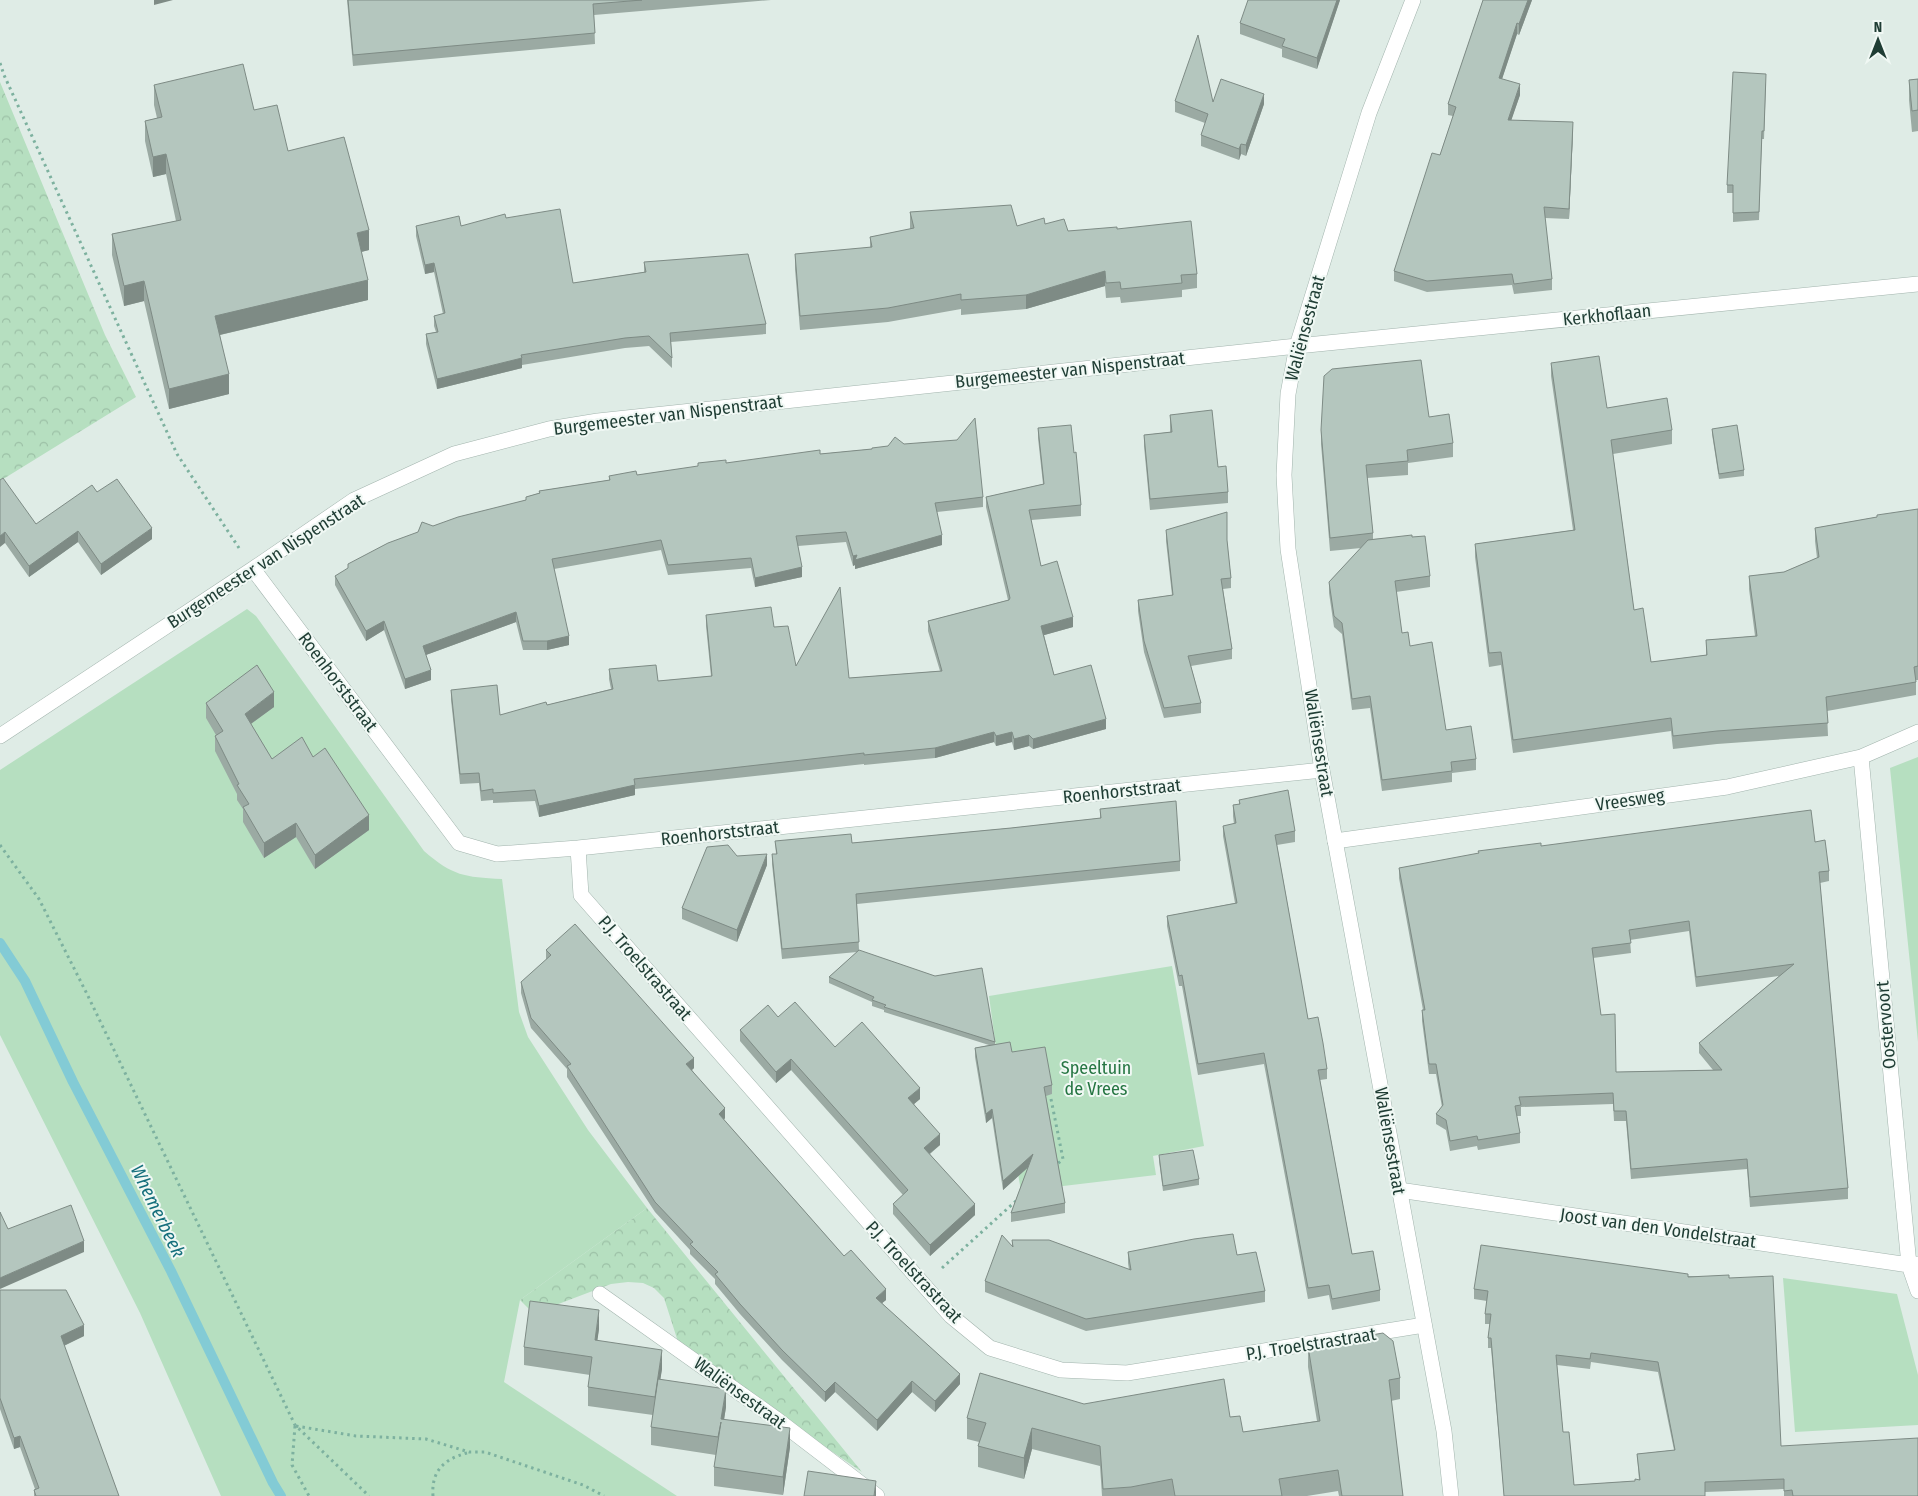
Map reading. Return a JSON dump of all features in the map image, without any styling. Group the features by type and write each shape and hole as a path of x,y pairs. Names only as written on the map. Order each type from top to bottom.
{"street":[{"name":"Waliënsestraat","path":"1413,0 1369,114 1297,346 1288,394 1284,475 1288,548 1322,770 1444,1431 1451,1496"},
{"name":"Kerkhoflaan","path":"1297,346 1918,284"},
{"name":"Burgemeester van Nispenstraat","path":"0,736 354,500 454,454 549,429 608,420 1297,346"},
{"name":"Roenhorststraat","path":"253,569 459,842 496,854 578,848 1322,770"},
{"name":"Vreesweg","path":"1335,841 1727,787 1861,757 1918,732"},
{"name":"Oostervoort","path":"1861,757 1918,1291"},
{"name":"P.J. Troelstrastraat","path":"578,848 581,895 922,1284 951,1316 990,1348 1060,1370 1127,1373 1424,1325"},
{"name":"Joost van den Vondelstraat","path":"1399,1190 1914,1264"},
{"name":"Waliënsestraat","path":"600,1294 775,1418 877,1496"}],"path":[{"path":"0,63 177,454 253,569"},
{"path":"0,845 39,899 295,1426 369,1496"},
{"path":"1048,1172 1063,1159 1051,1099"},
{"path":"922,1284 1018,1199"},
{"path":"295,1426 356,1436 426,1439 469,1452 485,1452 583,1485 604,1496"},
{"path":"295,1426 292,1465 309,1496"},
{"path":"433,1496 432,1485 438,1471 447,1460 469,1452"}],"green space":[{"path":"0,82 105,335 136,397 0,481"},
{"path":"247,609 256,616 424,851 443,866 460,874 502,879 519,1012 528,1037 588,1130 647,1208 520,1300 504,1382 677,1496 221,1496 140,1313 0,1035 0,770"},
{"path":"1918,757 1918,1042 1890,768"},
{"name":"Speeltuin de Vrees","path":"1172,966 1204,1146 1153,1156 1156,1175 1021,1191 996,1048 989,996"},
{"path":"647,1208 862,1472 680,1348 664,1298 654,1288 643,1283 611,1284 540,1311 532,1312 520,1300"},
{"path":"1783,1278 1897,1294 1918,1375 1918,1425 1795,1432"}],"building":[{"path":"348,0 642,0 593,4 595,33 353,55"},
{"path":"1248,0 1337,0 1317,58 1282,46 1285,39 1240,23"},
{"path":"1483,0 1528,0 1519,24 1517,23 1499,78 1520,84 1508,120 1573,122 1569,209 1544,207 1552,279 1514,284 1512,274 1427,281 1394,271 1432,153 1440,155 1456,107 1448,104"},
{"path":"1198,35 1213,102 1221,79 1264,94 1246,145 1241,144 1239,149 1201,135 1208,114 1175,101"},
{"path":"243,64 254,110 277,105 288,151 344,137 369,230 357,233 368,280 215,316 229,374 169,389 144,281 124,286 112,234 181,220 166,154 153,157 145,121 162,117 154,85"},
{"path":"1733,72 1766,74 1759,212 1733,213 1733,185 1727,185"},
{"path":"1918,79 1918,110 1912,111 1909,80"},
{"path":"1011,205 1017,226 1044,218 1045,224 1064,219 1068,231 1117,227 1117,229 1191,221 1197,274 1181,275 1182,283 1121,289 1120,282 1106,283 1105,271 1026,295 961,300 961,294 888,308 800,316 795,254 872,247 870,237 914,228 910,212"},
{"path":"560,209 573,283 646,272 644,262 748,254 766,324 670,333 672,358 649,336 625,338 521,355 522,358 437,379 426,334 438,332 434,316 445,313 434,263 425,265 416,226 459,216 461,226 505,214 506,218"},
{"path":"1599,356 1607,408 1667,398 1672,430 1611,440 1634,610 1643,608 1651,662 1707,655 1706,640 1757,636 1749,576 1784,572 1819,557 1815,528 1877,517 1877,515 1918,509 1918,666 1914,667 1916,682 1826,697 1828,723 1673,736 1671,718 1513,740 1501,652 1489,653 1475,544 1575,530 1551,363"},
{"path":"1421,360 1429,417 1449,414 1453,443 1407,450 1408,461 1366,465 1373,533 1330,538 1321,430 1324,376 1332,369"},
{"path":"1212,410 1218,467 1226,466 1228,492 1150,499 1144,435 1172,432 1170,415"},
{"path":"975,418 983,497 935,503 942,535 855,560 857,555 853,556 846,532 796,536 802,567 755,578 751,558 668,565 661,540 552,559 569,636 547,641 523,641 516,612 423,646 431,670 405,679 384,621 366,631 335,576 348,568 348,564 388,543 418,532 422,522 433,526 458,517 526,500 526,497 540,493 539,491 610,480 609,476 636,471 637,475 698,466 698,463 726,460 726,463 820,450 820,454 872,449 888,446 895,437 904,444 957,440"},
{"path":"1071,425 1074,453 1076,452 1081,505 1029,510 1041,566 1057,561 1073,617 1041,626 1054,675 1091,665 1106,719 1033,739 1029,735 1014,739 1012,732 996,736 994,732 935,748 864,755 864,753 634,779 635,785 539,806 535,790 493,793 493,789 481,791 479,773 460,774 451,690 497,685 500,715 546,702 547,705 613,689 609,669 656,665 658,681 712,676 706,615 771,607 774,627 788,626 796,666 840,587 849,678 942,671 928,621 1009,600 1010,598 986,497 1044,484 1038,428"},
{"path":"1737,425 1744,470 1719,474 1712,429"},
{"path":"3,478 36,524 92,485 97,492 117,479 152,528 101,564 78,531 29,566 5,532 0,536 0,480"},
{"path":"1227,512 1227,540 1231,578 1221,579 1232,649 1188,656 1201,703 1164,708 1144,641 1138,600 1173,595 1166,530"},
{"path":"1412,535 1412,537 1425,536 1430,576 1395,581 1402,633 1408,632 1410,646 1432,642 1446,730 1471,726 1476,759 1451,762 1452,771 1382,780 1370,696 1352,699 1342,623 1334,616 1329,582 1368,540"},
{"path":"257,665 274,692 245,714 272,759 302,737 313,757 325,748 369,815 315,855 296,823 264,843 243,807 249,804 237,785 239,784 215,736 223,731 206,703"},
{"path":"1288,790 1295,831 1275,835 1308,1019 1318,1017 1323,1043 1327,1069 1318,1070 1352,1254 1373,1251 1380,1290 1332,1299 1329,1285 1308,1288 1264,1053 1198,1064 1182,975 1179,976 1167,916 1237,903 1223,826 1236,823 1233,805 1240,804 1239,800"},
{"path":"1176,801 1180,861 856,894 859,942 782,949 772,854 777,854 775,841 851,834 852,843 1011,828 1101,818 1100,809"},
{"path":"1811,810 1815,842 1825,840 1829,871 1819,872 1848,1188 1750,1197 1747,1159 1631,1169 1626,1111 1614,1111 1613,1093 1519,1097 1521,1105 1515,1106 1520,1133 1478,1140 1477,1136 1450,1141 1446,1120 1436,1114 1443,1105 1436,1064 1429,1064 1422,1010 1425,1010 1399,868 1479,853 1478,851 1541,843 1541,846","holes":["1689,921 1696,977 1794,964 1699,1043 1722,1070 1616,1072 1615,1014 1601,1015 1592,948 1631,943 1629,930"]},
{"path":"728,845 737,856 767,854 737,930 682,908 707,847"},
{"path":"575,924 694,1058 686,1064 725,1108 719,1114 844,1256 851,1250 886,1289 876,1298 960,1374 935,1401 912,1381 877,1420 835,1382 825,1392 782,1350 740,1304 715,1274 718,1272 690,1244 693,1242 655,1202 567,1066 571,1064 531,1018 521,982 551,955 546,950"},
{"path":"859,950 935,976 982,968 995,1042 884,1007 886,1005 872,1000 874,997 829,977"},
{"path":"795,1002 835,1047 862,1022 920,1088 908,1098 940,1134 924,1148 975,1204 930,1245 893,1204 908,1190 791,1059 776,1072 740,1030 768,1005 778,1017"},
{"path":"1010,1042 1012,1052 1045,1047 1052,1085 1044,1087 1065,1203 1011,1213 1033,1154 1003,1181 992,1109 986,1114 975,1048"},
{"path":"1193,1150 1199,1179 1163,1186 1159,1155"},
{"path":"71,1205 84,1241 0,1278 0,1212 8,1229"},
{"path":"1233,1234 1237,1255 1256,1252 1265,1291 1086,1319 985,1281 1002,1235 1013,1247 1012,1240 1049,1240 1131,1270 1128,1252 1194,1239"},
{"path":"1481,1245 1688,1274 1688,1277 1729,1275 1729,1278 1773,1276 1781,1446 1918,1438 1918,1496 1793,1496 1792,1490 1784,1491 1784,1479 1705,1482 1705,1496 1504,1496 1491,1338 1488,1338 1491,1314 1485,1314 1488,1291 1474,1289","holes":["1591,1353 1658,1362 1675,1450 1637,1454 1640,1480 1574,1485 1569,1432 1563,1432 1556,1355 1590,1359"]},
{"path":"0,1290 66,1290 84,1325 61,1336 119,1496 36,1496 34,1490 39,1488 20,1436 14,1438 0,1398"},
{"path":"530,1301 599,1310 595,1340 662,1350 655,1397 588,1387 592,1357 524,1347"},
{"path":"1383,1333 1393,1341 1400,1378 1389,1380 1403,1496 1342,1496 1338,1470 1279,1479 1282,1496 1175,1496 1172,1479 1131,1487 1103,1489 1100,1446 1032,1428 1024,1458 978,1446 986,1423 967,1418 980,1373 1084,1404 1224,1379 1230,1417 1240,1416 1243,1432 1320,1421 1308,1346"},
{"path":"658,1379 726,1389 721,1419 790,1428 783,1477 714,1467 721,1422 718,1437 651,1427"},
{"path":"808,1471 876,1481 874,1496 804,1496"}],"waterway":[{"name":"Whemerbeek","path":"0,943 25,981 73,1082 171,1271 281,1496"}]}
